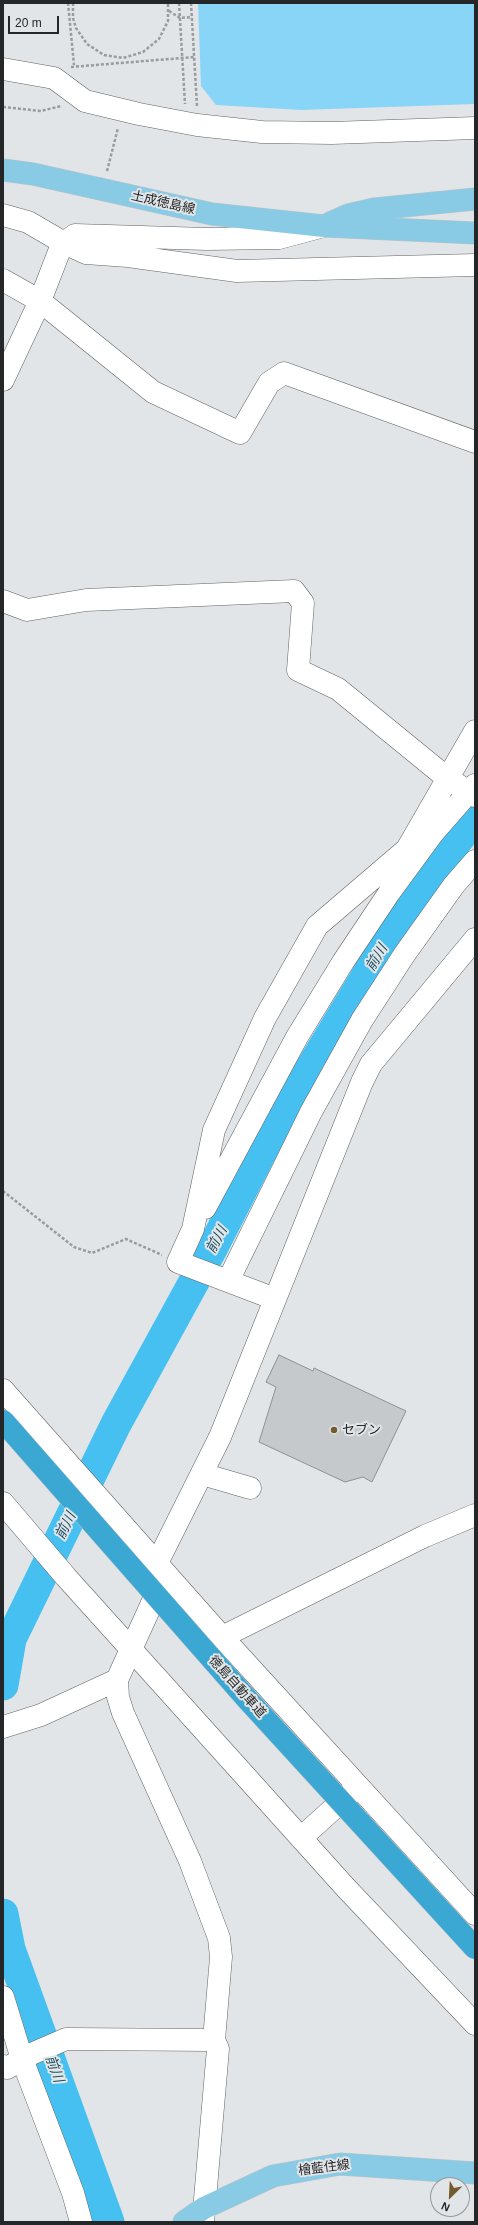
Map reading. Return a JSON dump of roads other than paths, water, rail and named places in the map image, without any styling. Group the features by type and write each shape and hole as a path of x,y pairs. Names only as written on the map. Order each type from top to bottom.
{"highway":[{"name":"徳島自動車道","path":"3,1422 247,1699 475,1948"}],"main road":[{"name":"土成徳島線","path":"3,170 33,174 212,214 324,226 475,233"},
{"path":"324,226 348,215 374,209 475,199"},
{"name":"檜藍住線","path":"184,2222 204,2215 273,2176 340,2164 475,2173"}],"street":[{"path":"3,70 54,78 85,101 197,126 262,132 332,133 475,128"},
{"path":"3,215 28,222 64,243 86,253 128,256 237,270 475,265"},
{"path":"3,380 40,301 59,252 64,243 75,235 86,234 207,239 279,238 324,226"},
{"path":"3,280 40,301 153,392 240,433 269,383 284,373 475,442"},
{"path":"3,601 27,610 86,600 294,591 303,603 298,670 338,689 447,778 473,792 433,833 343,962 297,1037 193,1230 180,1262 275,1299"},
{"path":"193,1230 214,1130 265,1018 317,926 407,849 475,731"},
{"path":"225,1280 312,1112 362,1020 404,955 454,885 475,861"},
{"path":"204,2215 218,2050 214,2040 221,1957 218,1938 190,1861 123,1713 118,1697 117,1680 161,1568 240,1388 371,1064 475,939"},
{"path":"3,1390 222,1637 475,1914"},
{"path":"202,1474 250,1488"},
{"path":"3,1503 66,1577 346,1888 475,2024"},
{"path":"222,1637 425,1536 475,1515"},
{"path":"10,1725 41,1715 117,1680"},
{"path":"301,1838 357,1786"},
{"path":"3,1997 18,2060 73,2193 81,2222"},
{"path":"18,2060 66,2040 214,2040"}],"waterway":[{"name":"前川","path":"3,1685 11,1639 116,1424 213,1247 269,1137 408,907 475,817"},
{"name":"前川","path":"3,1914 10,1949 109,2222"}],"place":[{"name":"セブン","path":"334,1430"}]}
